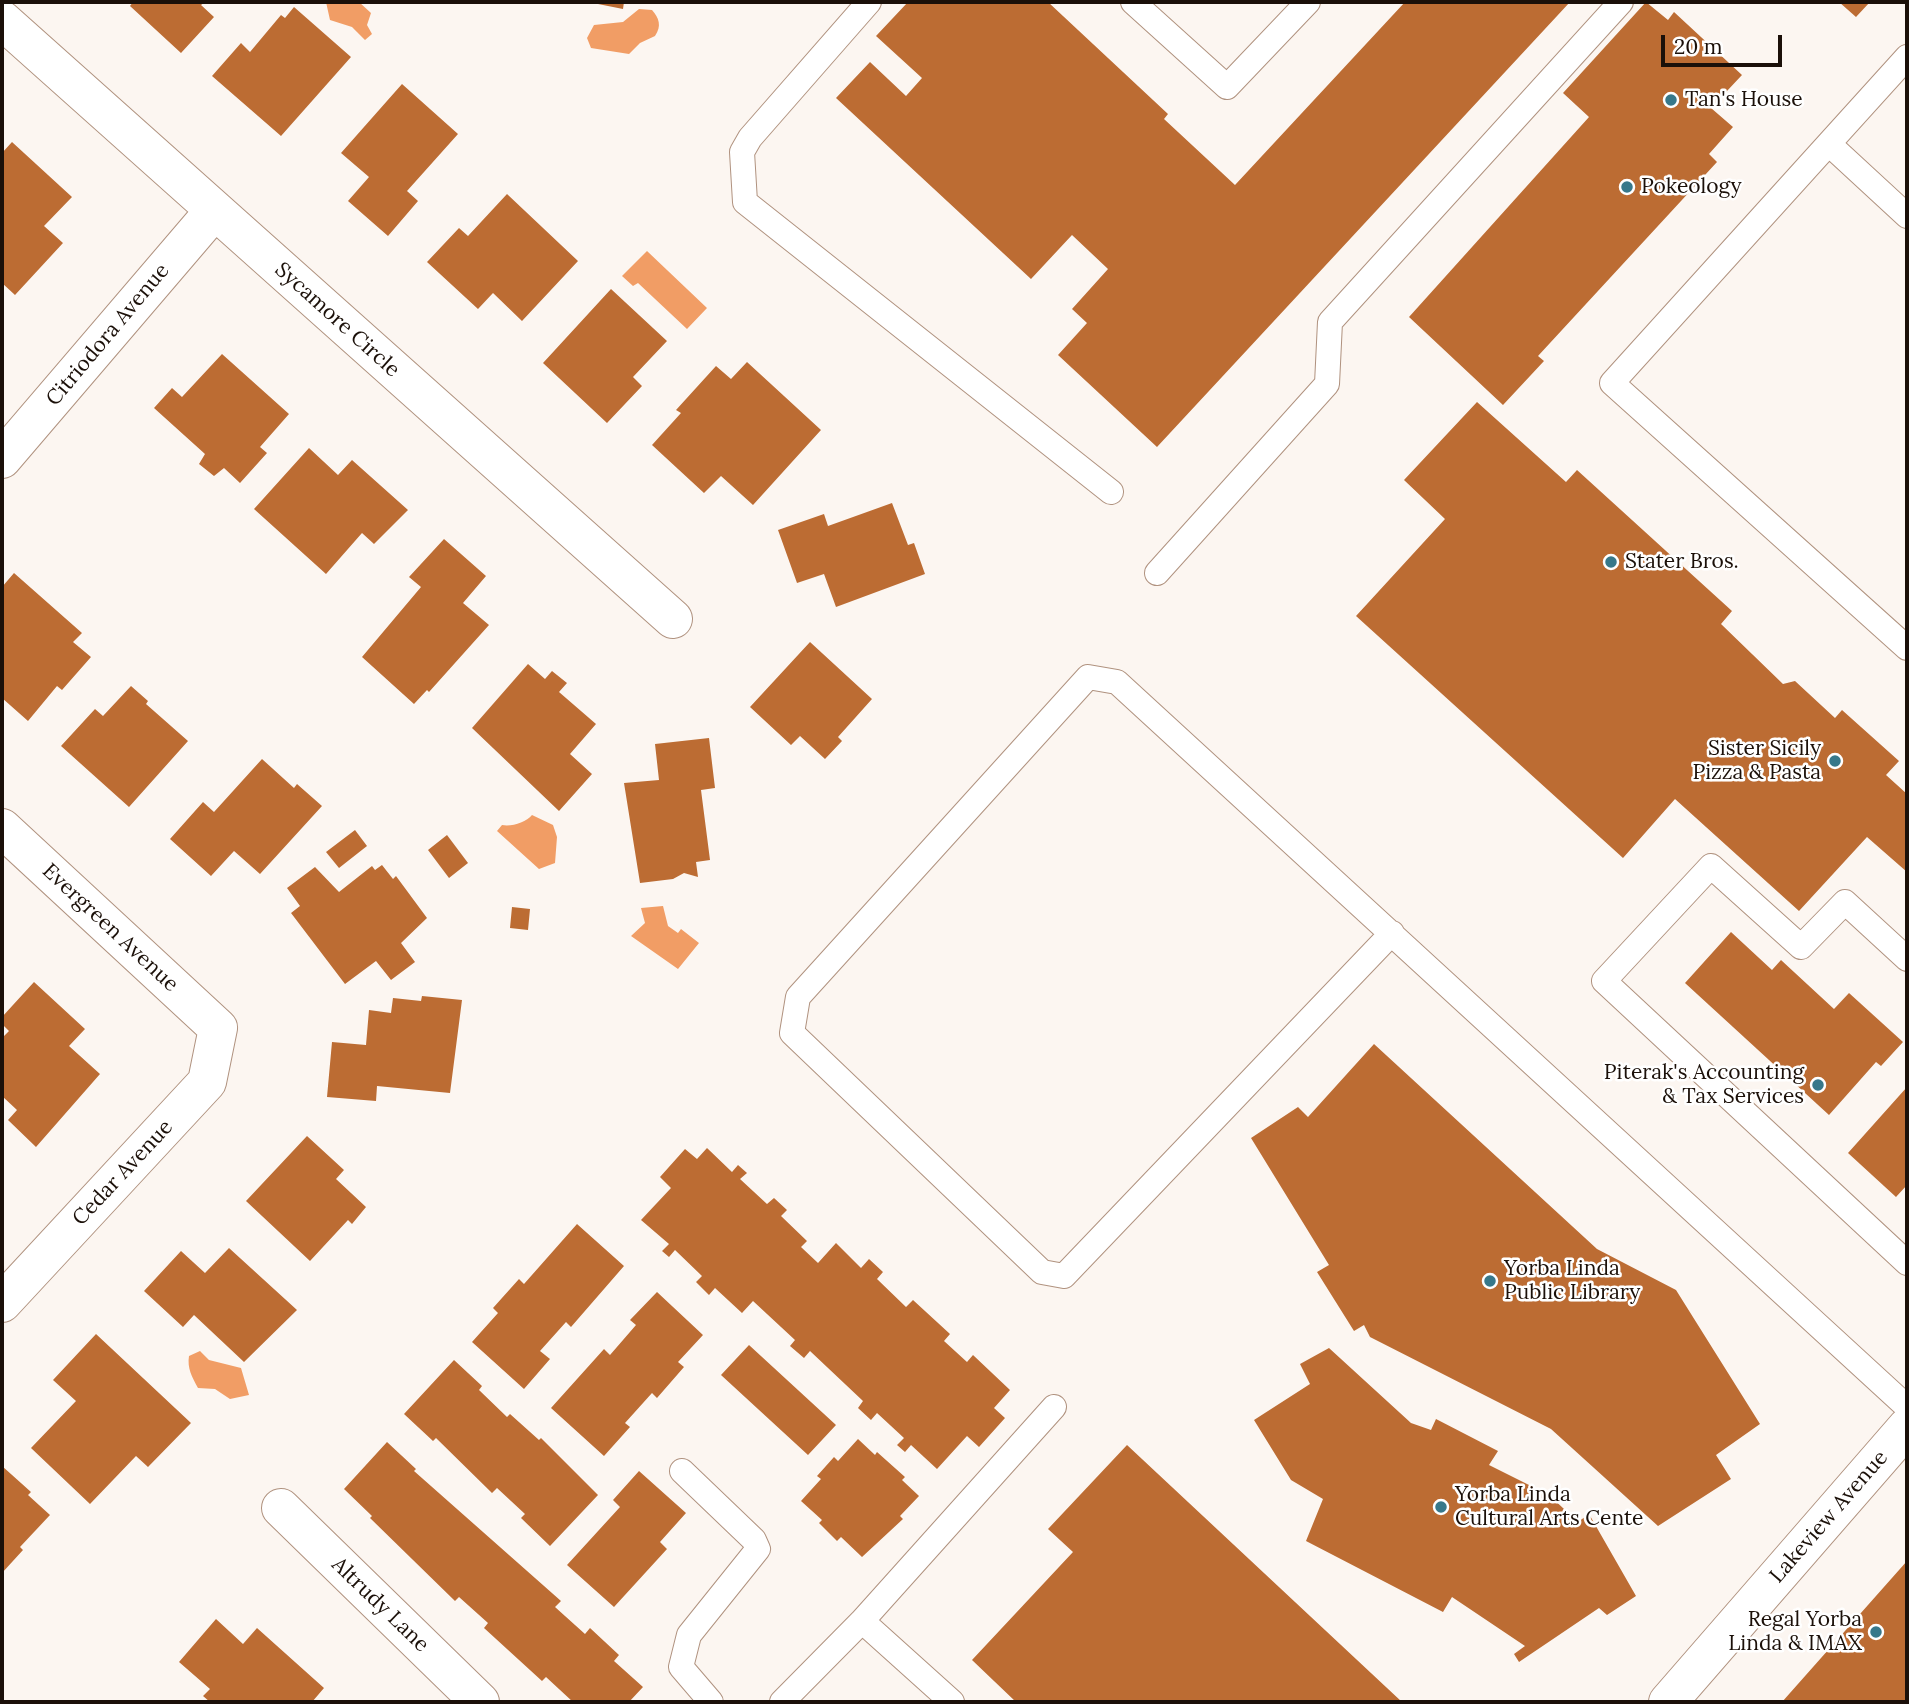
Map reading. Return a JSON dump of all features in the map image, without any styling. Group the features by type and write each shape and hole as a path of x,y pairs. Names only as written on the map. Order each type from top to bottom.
{"street":[{"name":"Sycamore Circle","path":"2,20 673,619"},
{"name":"Citriodora Avenue","path":"2,459 214,211"},
{"name":"Evergreen Avenue","path":"2,828 218,1028"},
{"name":"Cedar Avenue","path":"2,1303 207,1082 218,1028"},
{"name":"Lakeview Avenue","path":"1668,1702 1907,1427"},
{"name":"Altrudy Lane","path":"281,1508 480,1702"}],"lane":[{"path":"869,2 750,138 742,152 745,202 1111,492"},
{"path":"1133,2 1227,88 1308,2"},
{"path":"1157,573 1326,384 1330,322 1621,2"},
{"path":"1907,57 1612,383 1907,648"},
{"path":"1829,144 1907,216"},
{"path":"1392,933 1064,1276 1042,1272 792,1033 798,997 1088,677 1117,682 1392,933 1907,1407"},
{"path":"1907,959 1844,902 1801,947 1711,866 1604,981 1907,1263"},
{"path":"782,1702 862,1621 1054,1407"},
{"path":"682,1471 754,1540 758,1549 689,1635 681,1667 711,1702"},
{"path":"862,1621 952,1702"}],"shaded area":[{"path":"326,2 359,2 371,13 367,25 372,34 365,40 352,27 330,20"},
{"path":"639,9 652,10 656,16 659,25 655,36 640,43 629,54 591,48 587,38 594,25 623,22"},
{"path":"647,251 707,308 687,329 638,283 633,286 622,276"},
{"path":"532,815 553,825 557,837 555,863 539,869 497,831 502,825 518,823"},
{"path":"663,906 668,926 678,933 681,929 699,943 678,969 631,936 645,923 641,908"},
{"path":"200,1351 209,1360 241,1368 249,1395 230,1399 215,1389 198,1388 190,1372 189,1356"}],"building":[{"path":"133,2 205,2 201,5 214,17 181,53 130,6"},
{"path":"588,2 624,2 623,9"},
{"path":"908,2 1048,2 1168,114 1164,119 1235,185 1405,2 1570,2 1157,447 1058,355 1087,323 1072,309 1108,269 1072,235 1031,279 836,98 870,62 906,96 922,78 876,36"},
{"path":"1646,2 1668,20 1674,12 1742,75 1711,108 1733,127 1709,154 1717,162 1538,356 1544,361 1503,405 1409,317 1589,117 1563,93"},
{"path":"1839,2 1870,2 1856,17"},
{"path":"294,7 351,57 281,136 212,76 241,43 250,52 281,15 285,18"},
{"path":"402,84 458,134 407,191 418,201 388,236 348,201 369,177 341,153"},
{"path":"12,142 72,197 44,226 63,243 15,295 2,283 2,153"},
{"path":"507,194 578,261 522,321 493,293 478,309 427,262 459,228 468,236"},
{"path":"611,289 667,341 633,377 642,386 607,423 543,363"},
{"path":"222,354 289,414 260,447 267,453 240,483 224,468 214,476 199,464 205,454 154,408 172,388 182,397"},
{"path":"747,362 821,430 753,505 721,476 704,493 652,445 681,413 676,410 716,366 731,379"},
{"path":"1477,402 1566,482 1577,470 1732,611 1721,624 1783,684 1795,681 1835,718 1842,710 1899,761 1886,775 1907,794 1907,872 1867,837 1799,911 1675,799 1623,858 1356,616 1445,519 1404,480"},
{"path":"309,448 338,475 352,460 408,510 374,544 362,533 326,574 254,509"},
{"path":"892,503 908,545 914,543 925,574 836,607 824,574 797,583 778,530 824,514 828,526"},
{"path":"444,539 486,576 463,603 489,625 429,692 427,690 414,704 362,657 421,587 409,577"},
{"path":"14,573 82,633 73,642 91,657 62,690 57,686 28,721 2,698 2,587"},
{"path":"810,642 872,699 838,737 842,741 825,759 800,736 791,745 750,707"},
{"path":"528,664 545,679 552,671 567,683 559,692 596,724 570,754 592,774 559,811 472,728"},
{"path":"131,686 148,701 146,704 188,741 129,807 61,746 95,709 103,716"},
{"path":"709,738 715,788 701,790 710,860 696,862 698,877 684,873 673,879 640,883 624,783 659,780 655,744"},
{"path":"262,759 294,788 297,784 322,806 260,874 234,851 211,876 170,839 203,802 214,812"},
{"path":"355,830 367,846 339,868 326,852"},
{"path":"447,835 468,863 449,878 428,850"},
{"path":"382,865 393,879 396,876 427,918 401,943 415,962 391,980 376,961 345,984 291,913 300,906 287,888 315,867 339,892 372,866 375,870"},
{"path":"512,907 530,909 528,930 510,928"},
{"path":"1731,932 1772,970 1781,960 1834,1009 1849,993 1903,1042 1881,1066 1876,1062 1829,1115 1685,983"},
{"path":"34,982 85,1029 69,1046 100,1074 36,1147 8,1120 17,1110 2,1096 2,1038 9,1031 2,1024 2,1017"},
{"path":"422,996 462,1000 450,1093 377,1086 376,1101 327,1097 332,1042 366,1045 369,1010 391,1013 393,998 421,1001"},
{"name":"Yorba Linda Public Library","path":"1374,1044 1597,1249 1676,1290 1760,1424 1716,1455 1731,1479 1658,1526 1551,1429 1370,1337 1364,1325 1354,1331 1317,1272 1329,1265 1251,1138 1298,1107 1308,1117"},
{"path":"1907,1087 1907,1185 1896,1197 1848,1153"},
{"path":"307,1136 344,1170 336,1179 366,1207 352,1224 348,1220 310,1261 246,1201"},
{"path":"707,1148 732,1172 738,1165 747,1173 740,1179 767,1204 774,1198 787,1210 781,1216 807,1241 801,1247 818,1263 836,1243 861,1268 869,1259 883,1272 877,1279 906,1307 913,1300 950,1334 944,1341 967,1362 973,1355 1010,1390 994,1408 1005,1418 979,1447 967,1436 937,1469 911,1445 905,1452 897,1445 904,1438 877,1413 871,1420 858,1408 863,1401 810,1351 804,1358 790,1346 795,1340 753,1301 742,1313 715,1288 709,1295 696,1282 702,1276 675,1250 669,1257 662,1251 669,1244 641,1220 671,1188 660,1177 685,1149 697,1159"},
{"path":"577,1224 624,1266 571,1327 566,1322 540,1351 550,1359 524,1389 472,1342 498,1313 493,1308 519,1279 524,1284"},
{"path":"229,1248 297,1310 244,1362 194,1315 183,1327 144,1291 181,1251 205,1273"},
{"path":"657,1292 703,1335 678,1362 684,1367 657,1398 652,1393 625,1423 630,1427 604,1456 551,1408 604,1349 610,1355 636,1325 630,1320"},
{"path":"96,1334 191,1423 148,1467 136,1456 90,1504 31,1448 76,1401 53,1380"},
{"path":"749,1345 836,1425 808,1455 721,1375"},
{"name":"Yorba Linda Cultural Arts Cente","path":"1329,1348 1411,1423 1431,1430 1436,1419 1498,1451 1489,1465 1549,1495 1578,1522 1589,1514 1636,1596 1607,1615 1599,1608 1519,1662 1514,1654 1525,1646 1452,1597 1443,1612 1306,1541 1323,1499 1291,1480 1254,1420 1310,1384 1300,1364"},
{"path":"454,1360 482,1386 479,1390 507,1417 510,1414 539,1440 541,1438 598,1495 550,1546 521,1518 525,1514 497,1488 492,1493 436,1438 433,1441 404,1414"},
{"path":"858,1439 905,1477 902,1480 919,1496 900,1516 903,1519 862,1557 841,1537 837,1541 819,1523 822,1520 801,1501 821,1479 817,1476 834,1457 838,1461"},
{"path":"387,1442 416,1469 414,1471 561,1601 555,1607 585,1634 590,1628 619,1655 614,1661 643,1687 629,1702 573,1702 546,1677 542,1681 484,1628 488,1623 459,1597 455,1601 370,1518 372,1516 344,1489"},
{"path":"1127,1445 1402,1702 1016,1702 972,1660 1073,1552 1048,1529"},
{"path":"2,1466 31,1492 28,1495 50,1515 20,1547 23,1550 2,1573"},
{"path":"639,1471 686,1513 660,1542 667,1549 614,1607 567,1565 620,1507 613,1500"},
{"name":"Regal Yorba Linda & IMAX","path":"1907,1561 1907,1702 1782,1702"},
{"path":"216,1619 243,1644 257,1628 324,1688 312,1702 210,1702 203,1696 210,1689 179,1662"}],"place":[{"name":"Tan's House","path":"1671,100"},
{"name":"Pokeology","path":"1627,187"},
{"name":"Stater Bros.","path":"1611,562"},
{"name":"Sister Sicily Pizza & Pasta","path":"1835,761"},
{"name":"Piterak's Accounting & Tax Services","path":"1818,1085"},
{"name":"Yorba Linda Public Library","path":"1490,1281"},
{"name":"Yorba Linda Cultural Arts Cente","path":"1441,1507"},
{"name":"Regal Yorba Linda & IMAX","path":"1876,1632"}]}
